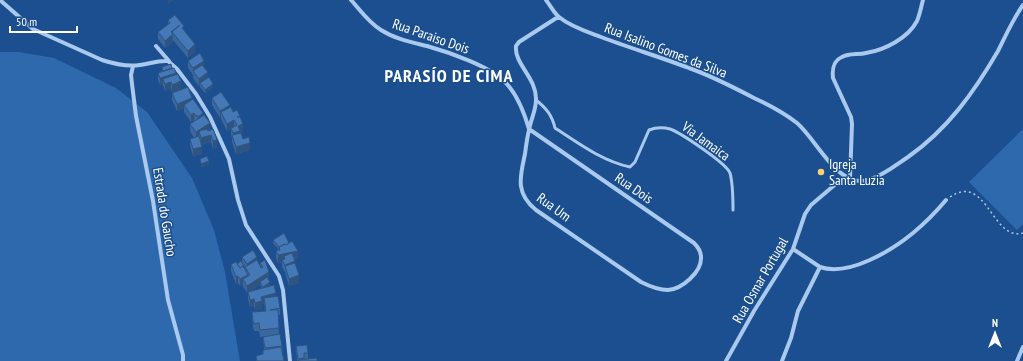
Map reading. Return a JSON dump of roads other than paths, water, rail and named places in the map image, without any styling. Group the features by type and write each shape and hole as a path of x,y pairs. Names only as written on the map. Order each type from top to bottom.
{"street":[{"path":"0,0 26,23 42,34 102,60 134,66 159,60 170,61"},
{"name":"Rua Paraiso Dois","path":"351,0 370,22 382,31 401,39 438,49 460,57 485,68 501,78 516,96 526,117 529,129"},
{"name":"Rua Isalino Gomes da Silva","path":"546,0 558,17 589,33 690,68 757,99 797,123 844,177"},
{"path":"850,179 852,124 848,109 835,85 833,78 834,63 841,57 876,51 890,45 902,37 917,21 923,0"},
{"path":"844,177 866,181 879,176 913,154 937,135 963,105 986,72 1006,36 1015,16 1023,4"},
{"name":"Rua Um","path":"558,17 519,42 516,46 516,54 534,86 536,100 519,179 523,193 531,205 620,268 647,285 663,290 672,289 684,284 692,278"},
{"path":"156,46 196,94 210,117 229,159 238,200 246,225 279,276 290,361"},
{"name":"Estrada do Gaucho","path":"134,66 131,75 136,116 153,201 159,249 168,300 183,355 183,361"},
{"name":"Rua Dois","path":"529,129 694,243 700,252 701,260 692,278"},
{"name":"Rua Osmar Portugal","path":"726,361 754,311 793,249 811,204 844,177"},
{"path":"793,249 820,267 832,270 845,268 871,259 887,251 914,233 946,200"},
{"path":"782,361 791,338 798,311 820,267"},
{"path":"1017,361 1023,347"}],"lane":[{"name":"Via Jamaica","path":"536,100 546,108 553,119 555,128 597,155 630,167 635,162 649,130 658,127 680,133 716,159 729,172 733,210"}],"place":[{"name":"Igreja Santa Luzia","path":"821,172"}],"district":[{"name":"PARASÍO DE CIMA","path":"449,76"}]}
